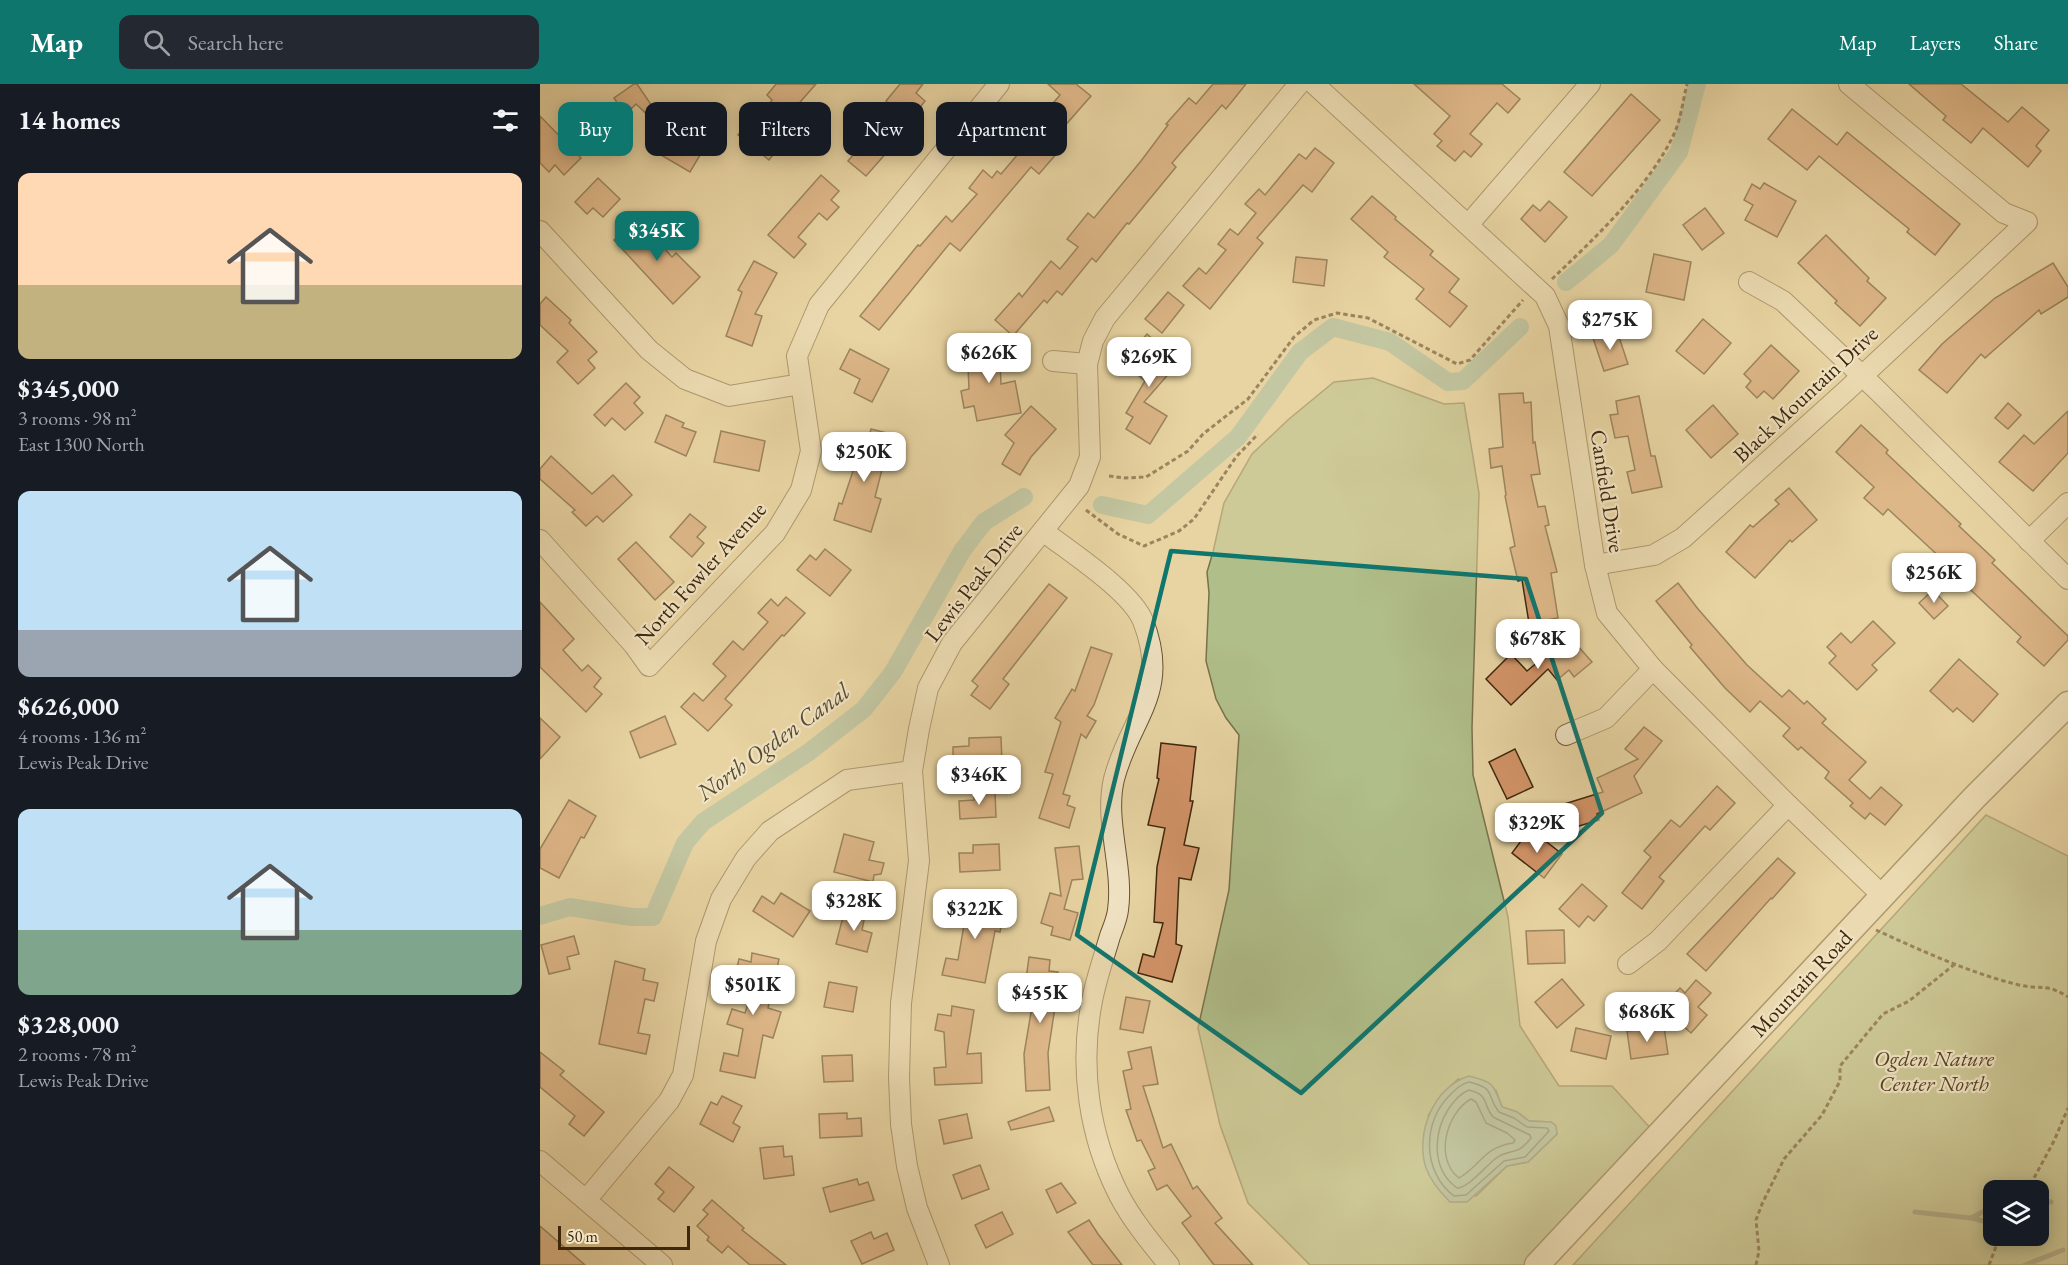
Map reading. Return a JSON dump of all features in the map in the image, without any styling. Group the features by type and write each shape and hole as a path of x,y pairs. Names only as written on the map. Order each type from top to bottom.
{"street":[{"name":"Lewis Peak Drive","path":"939,1265 917,1208 907,1166 901,1124 899,1078 901,1003 919,861 912,771 928,688 952,643 1079,486 1090,458 1087,364 1093,341 1105,318 1299,84"},
{"name":"Canfield Drive","path":"1314,84 1545,296 1558,326 1595,565 1607,613 1630,644 1653,669 1788,805 1883,896"},
{"path":"1468,225 1590,84"},
{"name":"Black Mountain Drive","path":"1595,565 1654,555 1683,537 2027,222 2004,213 1849,84"},
{"name":"North Fowler Avenue","path":"540,540 634,645 649,666 775,533 801,490 811,452 797,356 819,305 994,86"},
{"path":"540,231 649,350 685,379 729,396 801,384"},
{"path":"1749,282 1784,301 2068,579"},
{"path":"1053,361 1087,364"},
{"path":"2030,541 2068,503"},
{"path":"1043,531 1125,594 1142,618 1151,645 1153,672 1148,699 1119,762 1113,782 1112,810 1120,882 1118,912 1092,1002 1087,1048 1087,1086 1093,1124 1104,1162 1120,1196 1144,1234 1169,1265"},
{"path":"1566,735 1606,718 1653,669"},
{"name":"Mountain Road","path":"1538,1265 1974,798 2068,704"},
{"path":"586,1200 669,1101 683,1075 706,941 721,899 746,858 770,831 847,780 912,771"},
{"path":"1628,964 1658,941 1788,805"},
{"path":"540,1161 662,1265"}],"path":[{"path":"1546,284 1595,238 1629,200 1657,161 1675,132 1687,84"},
{"path":"1109,476 1146,477 1188,451 1203,434 1248,399 1294,337 1314,320 1337,313 1368,318 1457,364 1470,360 1524,299"},
{"path":"1086,510 1118,534 1144,546 1160,540 1179,531 1194,519 1236,457 1258,434"},
{"path":"1859,922 1955,964 2021,986 2055,988 2068,996"},
{"path":"1756,1265 1759,1251 1756,1220 1762,1204 1784,1159 1822,1115 1840,1081 1840,1066 1883,1014 1908,1000 1955,964"},
{"path":"2033,1180 2054,1141 2068,1108"},
{"path":"1989,1265 1996,1246"}],"highlighted area":[{"path":"1171,551 1526,579 1602,813 1301,1093 1077,935"}],"green space":[{"path":"1373,378 1444,404 1464,403 1479,493 1472,728 1473,775 1508,917 1520,1026 1559,1086 1612,1086 1653,1131 1527,1265 1310,1265 1248,1203 1220,1125 1198,1028 1229,890 1239,735 1226,718 1216,699 1206,661 1209,593 1207,572 1224,503 1252,454 1289,419 1334,382","holes":["1458,1079 1496,1090 1502,1107 1517,1112 1529,1121 1551,1122 1557,1134 1528,1162 1507,1166 1476,1196 1428,1116 1441,1095"]},
{"name":"Ogden Nature Center North","path":"1986,815 2068,856 2068,1265 1573,1265"}],"water":[{"path":"1469,1076 1488,1082 1494,1088 1502,1107 1517,1112 1529,1121 1551,1122 1556,1126 1557,1134 1528,1162 1507,1166 1467,1202 1450,1202 1436,1187 1426,1168 1423,1155 1425,1127 1430,1113 1446,1090"}],"building":[{"path":"637,84 649,102 645,102 645,113 636,104 633,107 633,102 617,102 614,98"},
{"path":"776,84 816,84 800,102 770,102 772,100 767,95"},
{"path":"900,84 923,84 916,93 924,102 886,101"},
{"path":"1048,84 1076,84 1091,96 1067,123 1067,102 1054,102 1060,95"},
{"path":"1213,84 1246,84 1226,109 1222,105 1172,163 1176,167 1096,262 1092,258 1062,295 1057,291 1047,303 1044,300 1013,336 995,320 1019,293 1022,297 1051,261 1060,269 1078,247 1067,239 1088,213 1094,218 1141,161 1168,125 1166,124 1189,98 1196,104"},
{"path":"1414,84 1502,84 1520,99 1508,113 1497,103 1470,134 1482,144 1471,157 1464,151 1455,161 1437,146 1442,141 1434,134 1450,116"},
{"path":"1909,84 1961,84 2008,122 2022,107 2049,130 2036,146 2041,151 2028,167 1983,128 1971,143 1943,120 1946,116"},
{"path":"1631,94 1660,120 1592,196 1564,172"},
{"path":"1792,109 1837,145 1847,132 1960,224 1935,255 1907,232 1909,229 1819,156 1807,170 1768,139"},
{"path":"540,116 558,134 558,156 579,156 581,158 564,175 555,165 549,172 540,163"},
{"path":"1315,148 1334,163 1312,192 1303,185 1257,238 1263,243 1210,309 1183,286 1199,268 1206,274 1226,250 1218,244 1230,229 1238,235 1256,213 1245,204 1259,189 1265,195 1299,154 1306,159"},
{"path":"663,156 699,156 690,172"},
{"path":"852,156 884,156 866,176 848,161"},
{"path":"1016,156 1055,156 1039,174 1031,167 960,251 950,243 879,330 860,316 918,245 920,246 946,216 952,222 977,194 969,188 983,170 992,178 997,171 1001,174"},
{"path":"821,175 839,191 831,200 839,207 827,220 819,213 798,237 806,244 794,258 768,235"},
{"path":"598,178 620,199 603,217 593,208 587,214 575,202"},
{"path":"1764,183 1796,201 1777,237 1745,220 1753,205 1744,200 1752,184 1760,189"},
{"path":"1372,196 1433,251 1430,255 1459,279 1449,292 1467,306 1450,327 1416,299 1424,289 1384,257 1388,252 1351,219"},
{"path":"1549,201 1567,217 1545,242 1521,219 1533,205 1540,211"},
{"path":"1705,208 1724,233 1702,250 1683,225"},
{"path":"639,219 672,257 676,253 700,277 673,304 614,240"},
{"path":"1826,235 1869,278 1867,281 1886,298 1860,326 1798,263"},
{"path":"1654,254 1691,262 1684,300 1646,292"},
{"path":"1296,257 1327,260 1324,286 1293,282"},
{"path":"754,261 777,273 755,314 762,316 752,346 726,336 742,292 738,290"},
{"path":"2053,263 2068,287 2068,297 2041,314 2039,310 1985,358 1981,354 1947,393 1919,370 1942,344 1995,298"},
{"path":"1168,292 1184,305 1162,333 1145,319"},
{"path":"546,297 571,320 569,323 597,352 588,360 595,368 578,384 557,362 568,351 540,325 540,304"},
{"path":"1703,319 1731,343 1704,374 1676,351"},
{"path":"1617,331 1628,364 1604,371 1593,338"},
{"path":"1147,334 1179,362 1144,402 1167,416 1150,444 1126,429 1133,417 1126,413 1145,381 1132,370 1143,357 1134,349"},
{"path":"999,342 1001,384 1015,381 1021,413 977,421 974,406 964,408 961,391 969,389 967,344"},
{"path":"1771,345 1799,371 1773,399 1764,391 1757,398 1746,387 1751,381 1744,374"},
{"path":"850,349 889,369 872,402 854,393 860,379 840,369"},
{"path":"626,383 640,397 634,403 643,413 625,430 612,418 605,426 594,415"},
{"path":"1523,393 1524,403 1531,402 1533,443 1535,442 1540,474 1531,475 1538,507 1545,506 1549,525 1545,526 1557,572 1551,573 1558,618 1529,623 1522,580 1518,581 1510,548 1515,546 1505,496 1502,466 1491,468 1489,449 1503,447 1499,394"},
{"path":"1639,396 1651,456 1655,456 1662,487 1632,493 1627,472 1635,470 1628,436 1615,438 1610,415 1618,414 1616,401"},
{"path":"2008,403 2021,415 2008,429 1995,418"},
{"path":"1713,405 1738,434 1711,458 1686,430"},
{"path":"1031,406 1056,429 1031,457 1020,475 1002,464 1014,443 1005,435"},
{"path":"2068,411 2068,453 2033,491 1999,462 2024,435 2034,444"},
{"path":"666,415 684,423 682,427 696,432 686,456 655,442"},
{"path":"1861,425 1888,450 1886,453 1961,524 1959,526 1995,560 1992,563 2068,636 2068,640 2044,666 2017,642 2021,637 1959,579 1954,583 1939,569 1945,562 1888,509 1883,515 1864,498 1874,487 1836,452"},
{"path":"871,429 891,434 875,497 881,499 871,532 834,520 853,471 849,470 856,442 867,445"},
{"path":"721,431 765,441 759,471 714,462"},
{"path":"551,456 592,494 613,475 632,495 603,522 597,516 586,526 572,512 575,510 540,479 540,469"},
{"path":"1789,488 1817,520 1792,542 1790,540 1755,578 1726,552 1750,525 1753,527 1779,504 1775,500"},
{"path":"690,514 706,527 697,537 704,543 692,557 670,537"},
{"path":"636,542 674,582 655,600 618,559"},
{"path":"825,549 851,570 830,596 797,570 810,555 816,560"},
{"path":"1678,583 1747,665 1782,697 1789,690 1804,704 1807,701 1826,719 1822,723 1866,762 1849,780 1870,799 1881,787 1902,805 1885,825 1870,813 1865,819 1850,806 1853,803 1825,778 1829,772 1801,747 1798,750 1783,736 1790,728 1760,701 1750,712 1725,688 1690,647 1692,645 1656,601"},
{"path":"1049,584 1067,598 1003,679 1009,684 990,709 971,695 978,686 972,681"},
{"path":"1933,590 1948,606 1934,619 1919,603"},
{"path":"786,597 805,613 784,636 782,635 725,699 732,705 708,731 681,707 694,693 703,701 726,676 713,664 733,641 743,650 768,622 758,613 771,599 778,606"},
{"path":"540,602 574,639 563,650 582,671 588,665 601,678 594,687 602,694 586,712 540,667"},
{"path":"1873,621 1895,643 1872,665 1877,670 1857,690 1829,663 1836,656 1827,647 1841,633 1851,643"},
{"path":"1569,636 1592,662 1574,677 1569,670 1557,680 1548,669 1511,705 1486,679 1511,654 1527,671"},
{"path":"1091,647 1112,654 1094,705 1087,716 1096,721 1086,738 1081,734 1063,794 1070,796 1067,805 1075,808 1069,828 1039,818 1053,774 1045,772 1061,722 1055,718 1072,689 1075,691"},
{"path":"1959,659 1998,694 1973,722 1957,708 1953,712 1930,691"},
{"path":"665,716 676,744 640,758 630,732"},
{"path":"540,718 560,737 540,759"},
{"path":"1644,727 1662,741 1634,776 1642,793 1597,814 1599,820 1569,829 1561,805 1603,792 1597,778 1638,759 1625,749"},
{"path":"1001,737 1002,763 953,765 953,747 969,746 969,738"},
{"path":"1161,743 1196,747 1190,801 1193,801 1184,845 1199,848 1191,880 1179,878 1176,944 1182,946 1172,982 1138,973 1143,954 1154,957 1163,923 1154,922 1157,867 1165,828 1148,825 1159,779 1157,778"},
{"path":"1515,749 1533,787 1507,799 1489,762"},
{"path":"1717,786 1735,803 1710,830 1705,826 1659,877 1664,881 1642,909 1622,893 1651,857 1644,851 1671,820 1680,827"},
{"path":"974,792 995,792 996,817 960,819 959,801 974,800"},
{"path":"569,800 596,816 584,838 581,837 559,878 540,868 540,849"},
{"path":"1530,829 1562,854 1544,878 1512,853"},
{"path":"844,834 874,842 869,860 884,863 881,874 874,875 873,882 834,872"},
{"path":"999,844 1000,870 960,872 959,853 973,853 973,845"},
{"path":"1079,846 1083,879 1072,880 1064,909 1078,913 1070,940 1051,935 1053,927 1041,923 1050,893 1061,896 1055,848"},
{"path":"1778,858 1795,873 1706,971 1687,954"},
{"path":"1582,884 1607,906 1594,921 1588,916 1579,927 1559,909"},
{"path":"781,893 810,911 793,937 753,911 762,896 774,904"},
{"path":"965,898 1005,906 1000,932 995,931 985,983 942,975 946,958 958,960 964,925 952,922 956,905 964,907"},
{"path":"845,909 865,915 862,930 872,933 867,952 836,944"},
{"path":"1564,930 1565,963 1528,964 1526,931"},
{"path":"574,936 579,954 567,957 570,969 549,974 541,945"},
{"path":"752,953 779,959 768,1008 781,1012 773,1038 763,1035 755,1078 720,1071 724,1053 738,1056 743,1029 727,1024 732,1009 745,1013 755,981 735,976 739,959 751,962"},
{"path":"1029,957 1050,960 1049,971 1058,972 1048,1053 1050,1090 1026,1091 1024,1054 1035,989 1025,987"},
{"path":"615,961 645,969 643,980 658,983 654,1001 645,999 638,1033 650,1035 646,1054 599,1044"},
{"path":"1562,979 1584,1005 1557,1028 1535,1002"},
{"path":"1696,980 1711,993 1698,1007 1707,1015 1691,1033 1662,1007 1680,988 1685,993"},
{"path":"829,982 857,987 853,1012 824,1007"},
{"path":"1126,997 1150,1001 1143,1033 1120,1029"},
{"path":"952,1006 974,1010 967,1054 981,1053 982,1083 935,1085 934,1068 946,1067 944,1032 935,1030 938,1014 951,1016"},
{"path":"1664,1027 1668,1054 1631,1059 1627,1031"},
{"path":"1576,1028 1611,1036 1606,1059 1571,1051"},
{"path":"1151,1047 1158,1084 1143,1086 1163,1148 1171,1144 1193,1189 1197,1186 1222,1218 1215,1223 1253,1265 1214,1265 1182,1223 1191,1216 1167,1185 1157,1190 1148,1171 1155,1168 1141,1140 1137,1141 1126,1110 1131,1109 1123,1071 1132,1069 1128,1052"},
{"path":"540,1052 564,1071 560,1075 604,1112 584,1136 569,1124 575,1116 540,1087"},
{"path":"852,1055 853,1081 824,1082 822,1056"},
{"path":"722,1096 742,1106 733,1123 740,1127 733,1142 700,1124 711,1102 717,1105"},
{"path":"1049,1107 1054,1121 1011,1130 1008,1122"},
{"path":"847,1113 847,1119 861,1118 862,1136 820,1138 819,1114"},
{"path":"967,1114 972,1138 944,1144 939,1120"},
{"path":"783,1146 784,1157 792,1156 794,1175 764,1179 760,1148"},
{"path":"980,1165 989,1189 962,1199 953,1175"},
{"path":"669,1167 694,1187 674,1212 658,1199 664,1192 655,1184"},
{"path":"857,1179 859,1185 868,1182 874,1200 830,1212 823,1188"},
{"path":"1061,1183 1076,1203 1057,1213 1046,1190"},
{"path":"712,1200 744,1228 742,1230 786,1265 750,1265 728,1246 722,1253 707,1240 709,1237 697,1226 708,1214 703,1210"},
{"path":"1002,1212 1013,1234 986,1248 975,1225"},
{"path":"1089,1220 1122,1265 1093,1265 1068,1232"},
{"path":"540,1226 585,1265 540,1265"},
{"path":"871,1232 874,1239 887,1233 894,1250 862,1264 851,1241"}],"waterway":[{"name":"North Ogden Canal","path":"1566,282 1611,245 1679,152 1697,84"},
{"name":"North Ogden Canal","path":"1102,505 1148,515 1238,437 1300,352 1333,327 1390,342 1448,382 1463,381 1520,327"},
{"name":"North Ogden Canal","path":"540,916 570,907 631,917 653,917 685,843 703,822 809,752 864,709 893,672 962,551 984,522 1024,497"},
{"path":"1915,1212 1971,1218 1983,1212"},
{"path":"1972,1218 1983,1221"},
{"path":"2025,1265 2063,1250"}]}
